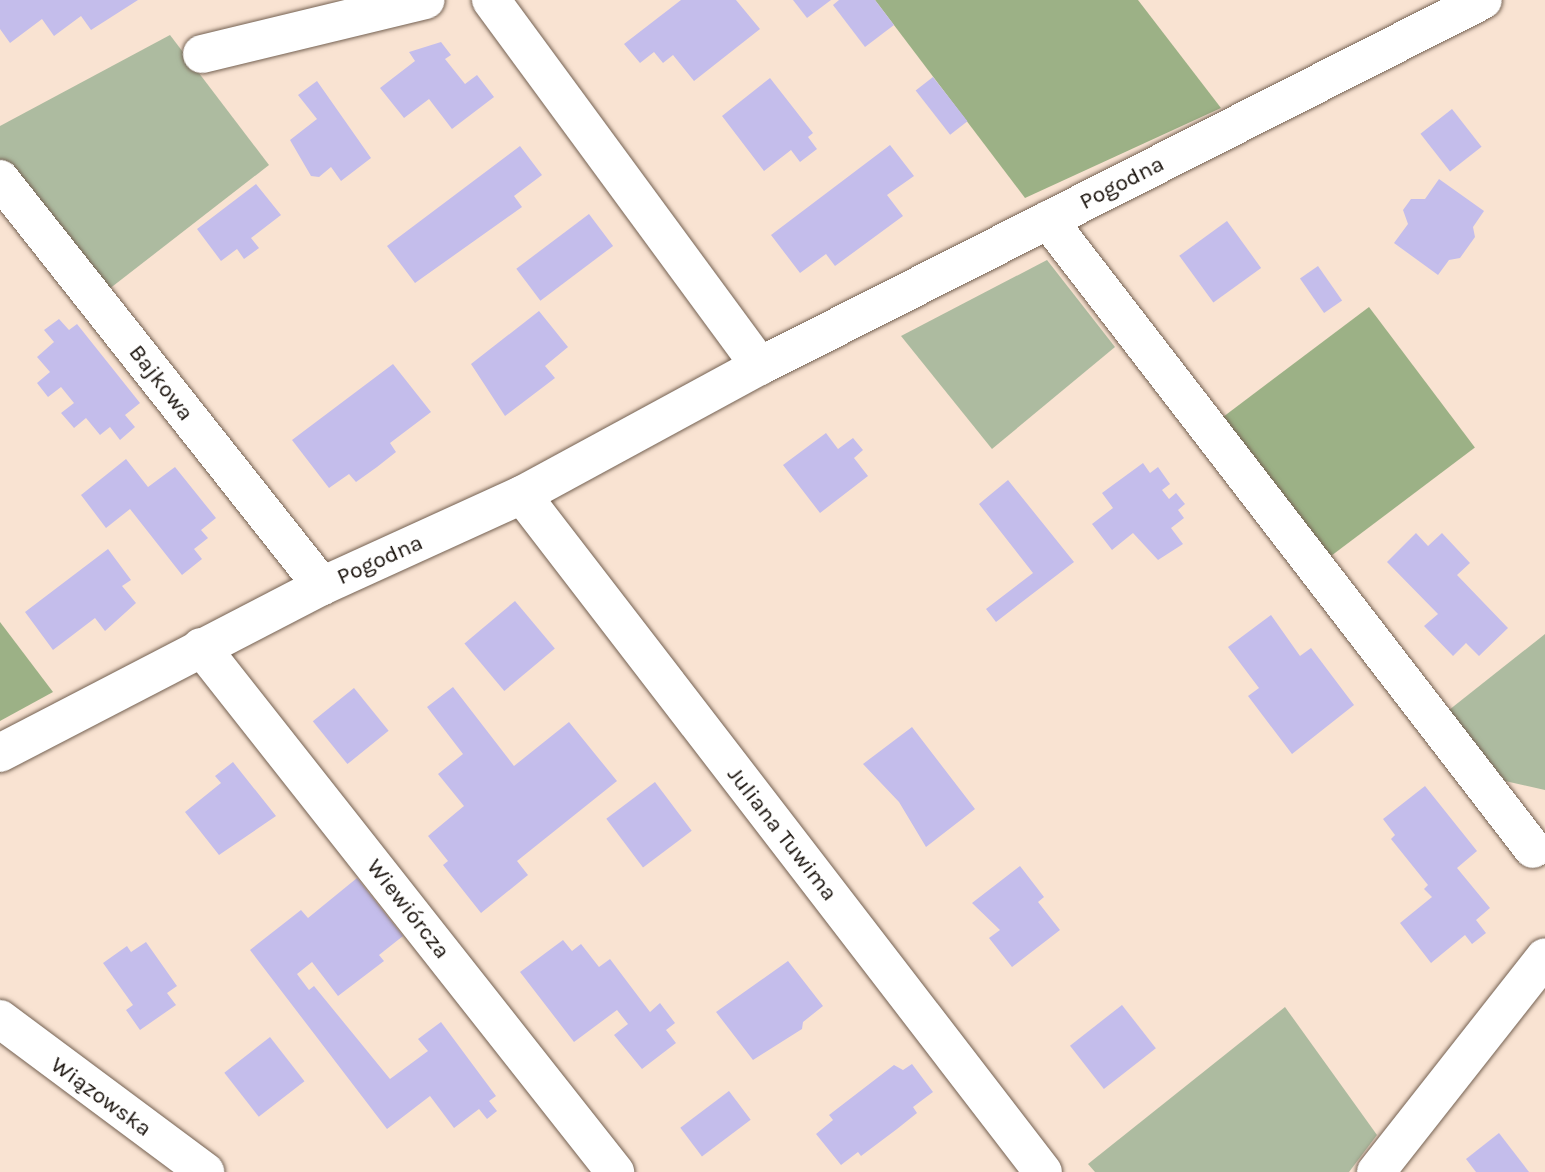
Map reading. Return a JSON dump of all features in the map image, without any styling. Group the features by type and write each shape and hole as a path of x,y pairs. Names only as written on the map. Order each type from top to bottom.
{"street":[{"path":"202,54 426,0"},
{"path":"491,0 760,366"},
{"name":"Pogodna","path":"0,754 322,586 522,495 760,366 1483,0"},
{"name":"Bajkowa","path":"0,179 322,586"},
{"path":"1048,220 1533,849"},
{"name":"Juliana Tuwima","path":"522,495 1043,1172"},
{"name":"Wiewiórcza","path":"201,647 615,1172"},
{"path":"1376,1172 1545,957"},
{"name":"Wiązowska","path":"0,1019 205,1172"}],"green space":[{"path":"875,0 1138,0 1221,108 1025,198"},
{"path":"170,35 269,165 104,293 0,161 0,126"},
{"path":"1047,260 1115,347 992,449 901,336"},
{"path":"1369,307 1475,448 1324,561 1218,421"},
{"path":"0,622 53,692 0,721"},
{"path":"1545,634 1545,790 1505,781 1449,710"},
{"path":"1285,1007 1377,1135 1349,1172 1095,1172 1088,1164"}],"building":[{"path":"0,0 138,0 91,30 81,16 54,36 42,19 10,43 0,29"},
{"path":"681,0 736,0 760,29 694,81 673,55 663,63 654,52 640,63 624,44"},
{"path":"793,0 831,0 807,18"},
{"path":"839,0 875,0 894,25 865,47 833,5"},
{"path":"441,42 451,55 445,59 465,84 477,75 494,97 452,129 429,99 404,118 380,88 415,61 409,52"},
{"path":"933,77 967,121 950,135 916,91"},
{"path":"770,78 813,133 808,137 817,149 800,162 791,150 764,171 722,116"},
{"path":"317,81 371,158 341,181 331,167 319,177 311,176 290,140 317,119 298,95"},
{"path":"1452,109 1482,147 1450,171 1420,134"},
{"path":"890,145 914,176 887,195 903,216 835,266 826,254 800,273 771,235"},
{"path":"520,146 542,175 514,196 522,207 415,283 387,246"},
{"path":"1439,179 1484,211 1473,227 1475,237 1460,258 1449,260 1438,275 1394,243 1408,224 1403,210 1411,199 1425,199"},
{"path":"256,184 281,215 251,238 259,248 244,259 237,249 221,261 197,229"},
{"path":"589,214 613,246 540,301 516,269"},
{"path":"1227,221 1261,268 1213,303 1179,256"},
{"path":"1318,266 1342,300 1324,313 1300,279"},
{"path":"539,311 568,347 545,366 555,378 505,416 471,364"},
{"path":"59,319 69,330 77,324 140,403 125,415 135,427 120,440 110,427 100,435 86,418 74,428 61,413 74,403 61,387 48,397 37,383 50,372 37,357 54,342 44,330"},
{"path":"393,364 431,412 390,443 396,452 377,467 356,482 349,474 329,488 292,440"},
{"path":"826,433 838,449 853,438 863,450 854,458 868,476 820,513 783,465"},
{"path":"126,459 148,487 175,467 216,518 201,530 208,538 194,549 202,559 182,575 130,509 106,528 81,495"},
{"path":"1143,463 1150,473 1158,467 1170,484 1162,490 1169,499 1176,493 1185,504 1178,510 1184,518 1171,528 1183,544 1158,560 1133,533 1112,550 1092,524 1113,508 1102,493"},
{"path":"1008,480 1074,562 996,622 986,609 1033,573 979,504"},
{"path":"1416,533 1428,546 1442,533 1470,563 1457,575 1508,628 1479,656 1466,643 1453,656 1424,626 1438,614 1387,562"},
{"path":"108,549 131,580 122,586 136,603 105,631 95,618 53,650 25,612"},
{"path":"515,601 555,648 504,691 464,643"},
{"path":"1271,615 1300,656 1311,648 1354,705 1292,754 1248,696 1259,688 1228,647"},
{"path":"453,687 514,766 569,722 617,781 517,861 528,875 481,913 443,865 448,861 428,836 464,806 438,774 463,754 427,707"},
{"path":"354,688 389,731 347,764 313,721"},
{"path":"912,727 975,809 926,847 899,802 863,764"},
{"path":"233,762 276,816 219,855 185,812 221,783 215,776"},
{"path":"655,782 692,831 643,867 606,819"},
{"path":"1425,786 1477,851 1457,868 1490,908 1476,920 1486,933 1472,944 1465,935 1431,963 1400,923 1432,897 1424,889 1428,885 1391,839 1395,835 1383,819"},
{"path":"1020,866 1044,897 1038,902 1060,930 1012,967 989,938 1000,930 972,903"},
{"path":"357,878 403,936 379,955 384,961 338,996 312,962 297,974 309,990 314,986 390,1079 428,1051 418,1039 441,1022 496,1096 489,1101 497,1111 487,1119 479,1109 454,1128 430,1096 387,1129 250,950 301,910 308,918"},
{"path":"563,940 572,951 581,944 599,967 610,959 650,1012 660,1003 675,1023 666,1030 676,1043 642,1069 614,1035 628,1024 617,1010 574,1042 520,972"},
{"path":"146,942 177,986 167,993 176,1005 140,1030 126,1010 133,1005 103,963 127,946 131,952"},
{"path":"788,961 823,1006 803,1022 802,1029 753,1060 716,1012"},
{"path":"1122,1005 1156,1048 1104,1089 1070,1046"},
{"path":"270,1037 304,1081 259,1117 224,1073"},
{"path":"912,1064 933,1092 913,1107 917,1113 897,1129 861,1156 858,1152 841,1165 816,1134 833,1120 829,1115 894,1065 903,1070"},
{"path":"729,1091 751,1120 702,1156 680,1128"},
{"path":"1499,1133 1529,1172 1476,1172 1466,1159"}]}
